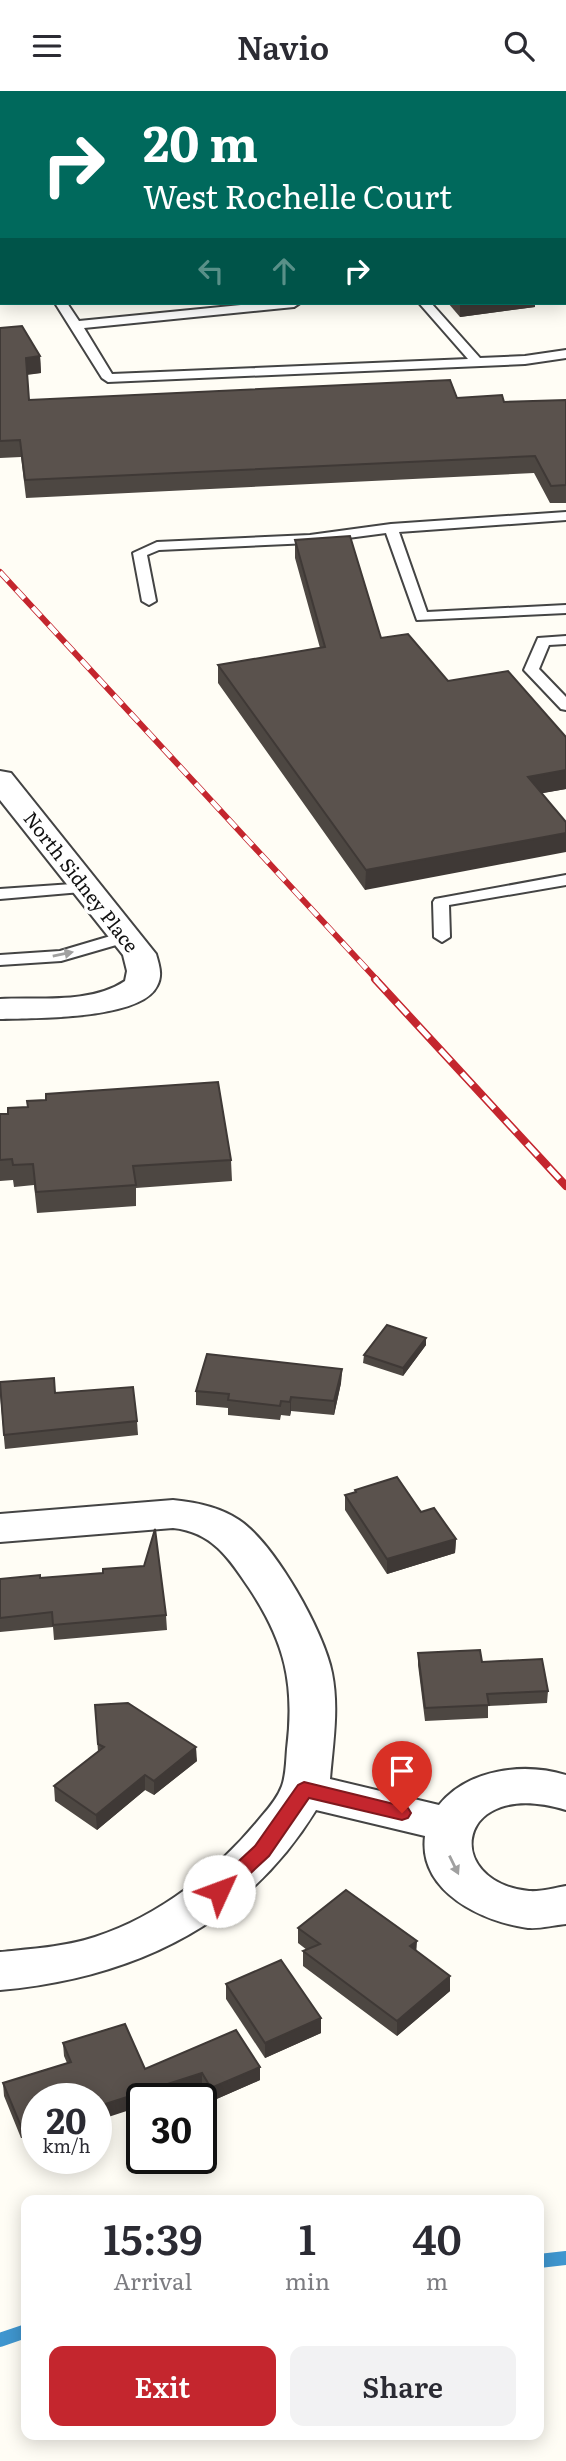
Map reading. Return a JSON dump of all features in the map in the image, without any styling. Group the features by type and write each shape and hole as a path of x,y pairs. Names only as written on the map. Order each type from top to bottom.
{"street":[{"name":"North Sidney Place","path":"0,781 87,888 143,964 143,980 137,989 106,1002 0,1009"},
{"path":"0,1528 173,1514 210,1520 236,1538 296,1631 307,1659 313,1693 314,1729 304,1790 262,1851 219,1891 163,1926 106,1953 47,1966 0,1971"},
{"path":"566,1793 535,1785 508,1786 483,1793 463,1807 450,1825 446,1844 451,1864 464,1883 485,1898 510,1907 537,1910 566,1905"},
{"path":"304,1790 450,1825"}],"lane":[{"path":"62,305 108,378 525,360 566,354"},
{"path":"76,325 274,305"},
{"path":"427,305 477,362"},
{"path":"149,601 139,553 157,546 310,539 391,528 566,516"},
{"path":"391,528 422,617 566,609"},
{"path":"566,640 543,641 531,670 566,706"},
{"path":"442,937 441,902 566,880"},
{"path":"0,894 87,888"},
{"path":"0,960 61,956 124,937"}],"building":[{"path":"22,326 40,356 26,358 29,400 450,380 457,398 502,395 504,402 566,400 566,485 551,486 535,456 25,480 20,440 0,441 0,328"},
{"path":"350,536 381,638 408,634 448,681 508,671 566,737 566,770 528,777 566,822 566,833 366,870 218,665 325,647 295,540"},
{"path":"218,1082 231,1160 133,1166 136,1185 36,1192 33,1164 13,1165 12,1159 0,1160 0,1114 8,1114 8,1108 28,1107 27,1101 46,1100 46,1094"},
{"path":"387,1325 426,1338 403,1368 364,1355"},
{"path":"207,1354 342,1369 334,1401 291,1397 290,1402 281,1401 280,1406 228,1400 229,1394 196,1391"},
{"path":"54,1378 55,1393 133,1387 137,1421 4,1435 0,1382"},
{"path":"397,1477 421,1512 434,1508 456,1539 387,1559 345,1495"},
{"path":"155,1529 166,1615 53,1625 52,1612 0,1618 0,1579 103,1573 103,1569 144,1566"},
{"path":"480,1650 482,1662 542,1659 548,1691 487,1694 489,1705 425,1708 418,1653"},
{"path":"128,1703 196,1747 154,1781 145,1775 96,1815 54,1786 104,1747 98,1744 95,1705"},
{"path":"346,1890 417,1941 410,1946 450,1976 397,2021 303,1951 320,1944 298,1928"},
{"path":"281,1960 321,2018 265,2043 226,1984"},
{"path":"125,2024 145,2069 236,2030 260,2067 217,2085 217,2083 208,2083 202,2073 171,2083 126,2083 126,2097 112,2102 112,2083 21,2083 20,2124 3,2083 71,2062 63,2043"}],"waterway":[{"path":"544,2260 566,2258"},
{"path":"0,2340 21,2333"}],"railway":[{"path":"0,572 377,980"},
{"path":"375,979 566,1186"}],"route":[{"path":"219,1891 262,1851 304,1790 402,1813"}]}
